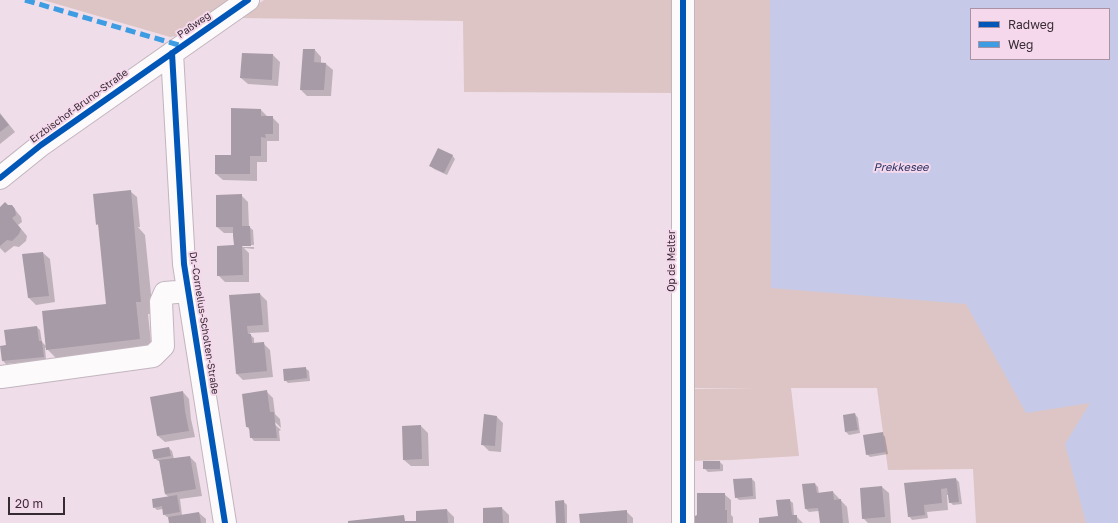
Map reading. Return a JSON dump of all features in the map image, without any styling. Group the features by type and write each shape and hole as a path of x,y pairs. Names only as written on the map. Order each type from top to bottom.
{"street":[{"name":"Paßweg","path":"172,53 248,0"},
{"name":"Op de Melter","path":"683,0 683,523"},
{"name":"Erzbischof-Bruno-Straße","path":"0,178 41,146 172,53"},
{"name":"Dr.-Cornelius-Scholten-Straße","path":"172,53 184,264 225,523"},
{"path":"1,377 153,356 163,346 161,302 165,293 188,291"}],"shaded area":[{"path":"43,0 239,0 190,34 170,37"},
{"path":"264,0 677,0 677,93 464,92 463,21 238,18"},
{"path":"690,0 1118,0 1118,523 976,523 973,469 888,470 877,388 791,388 799,456 689,461 689,389 758,388 689,388"}],"water":[{"name":"Prekkesee","path":"770,0 1118,0 1118,523 1086,523 1065,444 1090,403 1026,413 966,304 771,288"}],"building":[{"path":"303,49 315,49 314,62 326,63 324,90 300,90"},
{"path":"242,53 273,54 272,80 240,78"},
{"path":"231,108 261,109 261,116 273,116 273,134 265,134 266,138 261,137 261,156 250,156 250,174 215,174 215,155 231,155"},
{"path":"0,114 9,125 0,132"},
{"path":"438,148 453,155 444,173 429,166"},
{"path":"131,190 141,302 136,302 140,339 46,350 42,311 106,304 98,224 96,225 93,194"},
{"path":"242,194 242,226 250,226 251,246 242,246 243,275 217,276 217,246 234,245 233,227 216,227 216,195"},
{"path":"5,202 8,205 12,205 15,209 16,215 12,218 21,229 19,234 12,241 7,240 0,246 0,207"},
{"path":"43,252 49,296 28,298 22,254"},
{"path":"260,293 263,325 247,326 248,334 251,334 252,343 264,342 267,371 236,374 229,295"},
{"path":"37,326 39,341 42,341 44,357 2,361 0,346 6,345 4,330"},
{"path":"306,367 307,378 284,381 283,369"},
{"path":"267,390 270,412 274,412 277,438 250,438 249,427 246,427 242,394"},
{"path":"183,391 189,431 157,436 150,397"},
{"path":"855,413 858,430 845,432 843,415"},
{"path":"484,414 497,416 495,446 481,445"},
{"path":"421,425 422,459 403,460 402,426"},
{"path":"883,432 886,452 866,455 863,435"},
{"path":"169,447 171,456 154,459 152,450"},
{"path":"190,456 196,489 165,494 159,460"},
{"path":"703,461 720,461 720,469 703,469"},
{"path":"752,478 753,496 735,498 733,479"},
{"path":"956,478 959,502 949,503 947,488 941,489 942,503 924,505 925,515 908,517 904,483"},
{"path":"815,483 817,493 833,491 834,500 841,499 843,523 820,523 818,508 805,509 802,484"},
{"path":"882,486 885,517 862,519 860,488"},
{"path":"697,493 725,493 727,523 695,523 695,516 697,515"},
{"path":"177,495 180,512 163,515 162,506 153,508 152,499"},
{"path":"790,499 792,515 797,515 797,523 759,523 759,518 778,516 776,500"},
{"path":"564,500 565,523 556,523 555,501"},
{"path":"502,507 503,523 483,523 483,508"},
{"path":"447,509 448,523 348,523 348,521 404,515 405,521 416,521 416,511"},
{"path":"627,510 627,523 580,523 579,514"},
{"path":"199,512 201,523 169,523 168,517"}],"marked path":[{"path":"25,0 182,46"}],"cycle path":[{"path":"0,178 41,145 248,0"},
{"path":"683,0 683,523"},
{"path":"172,53 184,264 225,523"}]}
